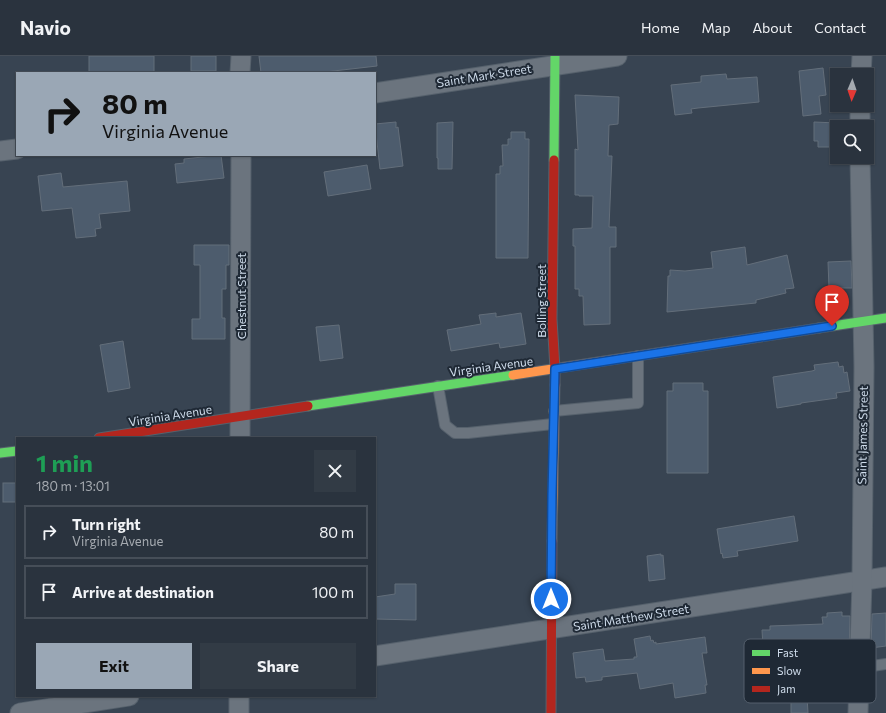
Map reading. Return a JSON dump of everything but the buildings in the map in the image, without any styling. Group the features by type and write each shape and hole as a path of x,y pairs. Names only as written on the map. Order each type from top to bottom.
{"street":[{"path":"240,72 241,56"},
{"name":"Saint Mark Street","path":"376,93 555,60 617,56"},
{"path":"861,68 862,56"},
{"name":"Bolling Street","path":"551,713 553,424 555,369 552,319 555,60"},
{"path":"0,151 16,149"},
{"name":"Chestnut Street","path":"240,437 241,156"},
{"name":"Saint James Street","path":"860,164 864,367 860,639"},
{"name":"Virginia Avenue","path":"105,437 886,318"},
{"path":"0,453 16,450"},
{"name":"Saint Matthew Street","path":"376,656 886,577"},
{"path":"20,713 123,697"},
{"path":"239,697 239,713"},
{"name":"Saint James Street","path":"858,703 858,713"}],"lane":[{"path":"554,411 638,403 638,356"},
{"path":"438,386 445,425 455,433 553,424"},
{"path":"876,665 886,664"}],"traffic: fast":[{"path":"554,160 555,56"},
{"path":"819,328 886,318"},
{"path":"308,406 513,375"},
{"path":"0,453 16,451"}],"traffic: slow":[{"path":"513,375 819,328"},
{"path":"552,541 555,385"}],"traffic: jam":[{"path":"554,160 552,319 555,385"},
{"path":"106,437 308,406"},
{"path":"551,713 552,541"}],"route":[{"path":"551,599 555,369 832,326"}]}
